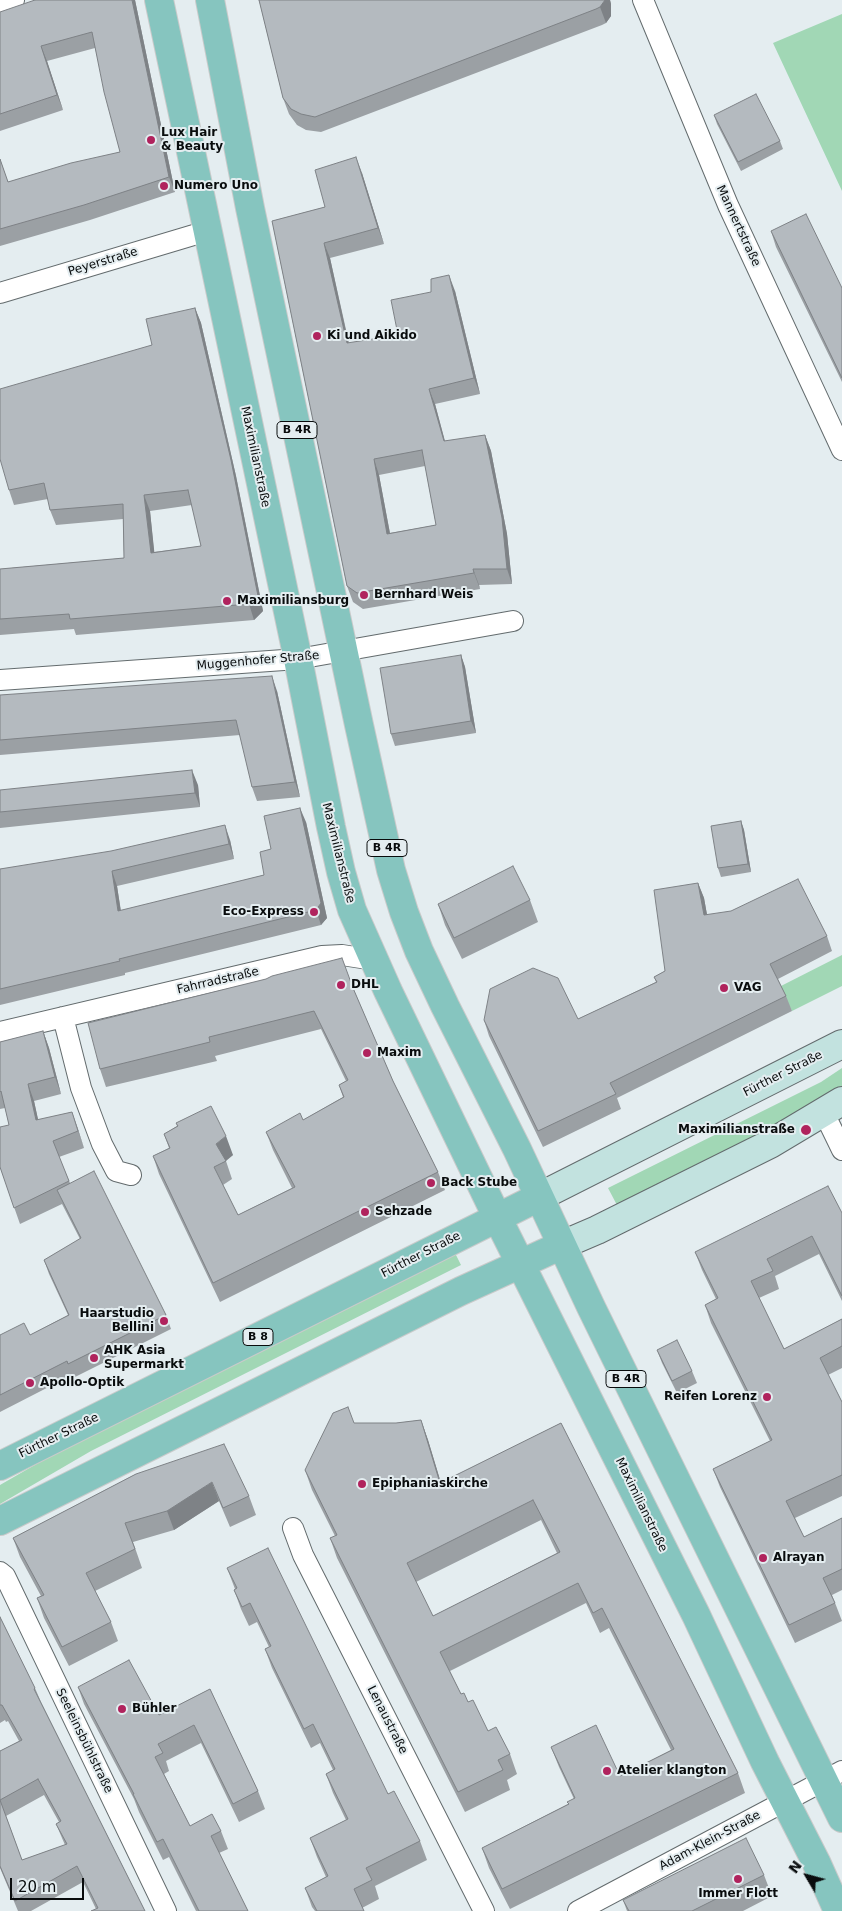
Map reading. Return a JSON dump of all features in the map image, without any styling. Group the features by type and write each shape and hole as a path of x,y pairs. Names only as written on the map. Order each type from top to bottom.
{"main road":[{"name":"Maximilianstraße","path":"159,0 298,658 341,872 352,910 497,1217 696,1615 838,1911"},
{"name":"B 4R","path":"210,0 250,208 344,651 392,870 404,912 419,951 445,1006 540,1197 591,1307 833,1776 842,1818"},
{"name":"Fürther Straße","path":"0,1466 842,1044"},
{"path":"0,1521 461,1291 606,1226 770,1144 833,1107"}],"street":[{"path":"0,5 14,0"},
{"name":"Mannertstraße","path":"642,0 728,205 842,450"},
{"name":"Peyerstraße","path":"0,293 207,231"},
{"name":"Muggenhofer Straße","path":"0,680 298,658 513,621"},
{"name":"Fahrradstraße","path":"0,1032 332,955 374,960"},
{"path":"63,1017 81,1088 102,1144 116,1171 131,1175"},
{"path":"833,1107 842,1150"},
{"name":"Lenaustraße","path":"293,1528 303,1555 484,1911"},
{"name":"Seeleinsbühlstraße","path":"0,1572 5,1576 166,1911"},
{"name":"Adam-Klein-Straße","path":"578,1911 833,1776"}],"green space":[{"path":"842,14 842,191 773,43"},
{"path":"842,955 842,986 792,1011 779,987"},
{"path":"842,1068 842,1087 798,1116 618,1207 608,1188 821,1082"},
{"path":"455,1253 461,1265 91,1451 0,1504 0,1485 78,1440"}],"building":[{"path":"35,0 132,0 169,177 84,205 0,229 0,159 8,182 71,163 120,152 104,92 92,32 41,46 57,95 0,114 0,12"},
{"path":"259,0 605,0 596,9 315,117 301,114 291,109 283,98"},
{"path":"756,94 780,141 738,162 714,115"},
{"path":"356,157 378,228 324,243 347,343 398,335 391,300 431,292 431,279 449,275 474,378 429,389 444,441 485,435 502,518 507,569 473,569 474,573 357,593 347,586 272,221 325,207 315,170","holes":["422,450 436,525 387,534 374,459"]},
{"path":"806,214 842,288 842,378 771,231"},
{"path":"195,308 231,460 258,596 249,604 70,619 69,614 0,619 0,569 124,558 123,504 50,510 44,483 9,490 0,459 0,389 152,345 146,319","holes":["188,490 201,546 151,553 144,495"]},
{"path":"461,655 471,721 391,734 380,668"},
{"path":"272,676 295,782 252,787 236,720 0,740 0,695"},
{"path":"192,770 195,793 0,812 0,790"},
{"path":"300,808 321,903 316,910 119,959 120,961 0,989 0,869 111,851 225,825 229,844 112,871 118,911 264,875 260,852 271,849 264,816"},
{"path":"741,821 748,864 718,868 711,826"},
{"path":"513,866 530,900 454,938 438,904"},
{"path":"798,879 827,936 770,964 786,996 610,1083 616,1094 538,1131 484,1020 490,989 533,968 558,978 578,1019 657,982 654,977 665,971 654,890 698,883 704,915 731,911"},
{"path":"342,958 393,1081 438,1172 213,1283 153,1156 170,1148 164,1134 178,1126 176,1123 211,1106 226,1136 216,1144 226,1161 214,1167 238,1215 295,1187 266,1132 300,1113 303,1120 344,1097 339,1085 348,1080 314,1011 209,1037 210,1042 100,1069 88,1023 266,979"},
{"path":"43,1031 55,1077 28,1084 36,1120 72,1112 78,1131 53,1141 69,1181 14,1208 0,1167 0,1127 9,1125 0,1092 0,1042"},
{"path":"94,1171 166,1315 68,1364 67,1361 0,1395 0,1335 24,1323 30,1335 69,1315 44,1260 81,1238 57,1190"},
{"path":"828,1186 842,1213 842,1296 812,1236 767,1259 773,1271 751,1281 784,1349 842,1319 842,1346 820,1358 842,1402 842,1475 786,1501 804,1537 842,1518 842,1569 823,1578 835,1603 789,1625 713,1469 772,1440 705,1305 718,1298 695,1252"},
{"path":"677,1340 692,1371 672,1381 657,1350"},
{"path":"348,1407 354,1423 396,1423 421,1420 440,1483 561,1423 738,1773 502,1889 482,1848 569,1804 567,1802 575,1798 551,1747 596,1725 620,1776 674,1749 602,1608 593,1613 578,1583 440,1652 461,1694 464,1693 468,1702 473,1700 488,1731 496,1727 510,1754 498,1760 503,1770 458,1792 330,1538 337,1535 305,1470 333,1413","holes":["533,1500 560,1552 433,1616 407,1563"]},
{"path":"224,1444 249,1496 223,1508 212,1482 167,1511 125,1523 135,1549 86,1573 111,1622 62,1647 37,1598 44,1595 13,1538 136,1474"},
{"path":"268,1548 388,1794 394,1791 420,1841 366,1868 372,1880 354,1889 364,1911 317,1911 305,1888 328,1876 310,1838 348,1819 326,1774 335,1769 313,1724 304,1729 265,1649 271,1646 250,1603 242,1607 234,1590 237,1588 227,1568"},
{"path":"0,1617 145,1911 91,1911 98,1908 77,1866 15,1901 0,1866 0,1800 0,1751 22,1740 2,1705 0,1705","holes":["38,1779 61,1821 56,1824 67,1844 22,1860 0,1800"]},
{"path":"129,1660 159,1715 210,1689 258,1791 233,1804 194,1725 158,1744 163,1753 155,1757 190,1826 212,1814 221,1831 211,1836 248,1911 199,1911 163,1839 157,1842 78,1687"},
{"path":"746,1838 764,1875 692,1911 629,1911 623,1900"}],"place":[{"name":"Lux Hair & Beauty","path":"151,140"},
{"name":"Numero Uno","path":"164,186"},
{"name":"Ki und Aikido","path":"317,336"},
{"name":"Bernhard Weis","path":"364,595"},
{"name":"Maximiliansburg","path":"227,601"},
{"name":"Eco-Express","path":"314,912"},
{"name":"DHL","path":"341,985"},
{"name":"VAG","path":"724,988"},
{"name":"Maxim","path":"367,1053"},
{"name":"Maximilianstraße","path":"806,1130"},
{"name":"Back Stube","path":"431,1183"},
{"name":"Sehzade","path":"365,1212"},
{"name":"Haarstudio Bellini","path":"164,1321"},
{"name":"AHK Asia Supermarkt","path":"94,1358"},
{"name":"Apollo-Optik","path":"30,1383"},
{"name":"Reifen Lorenz","path":"767,1397"},
{"name":"Epiphaniaskirche","path":"362,1484"},
{"name":"Alrayan","path":"763,1558"},
{"name":"Bühler","path":"122,1709"},
{"name":"Atelier klangton","path":"607,1771"},
{"name":"Immer Flott","path":"738,1879"}]}
